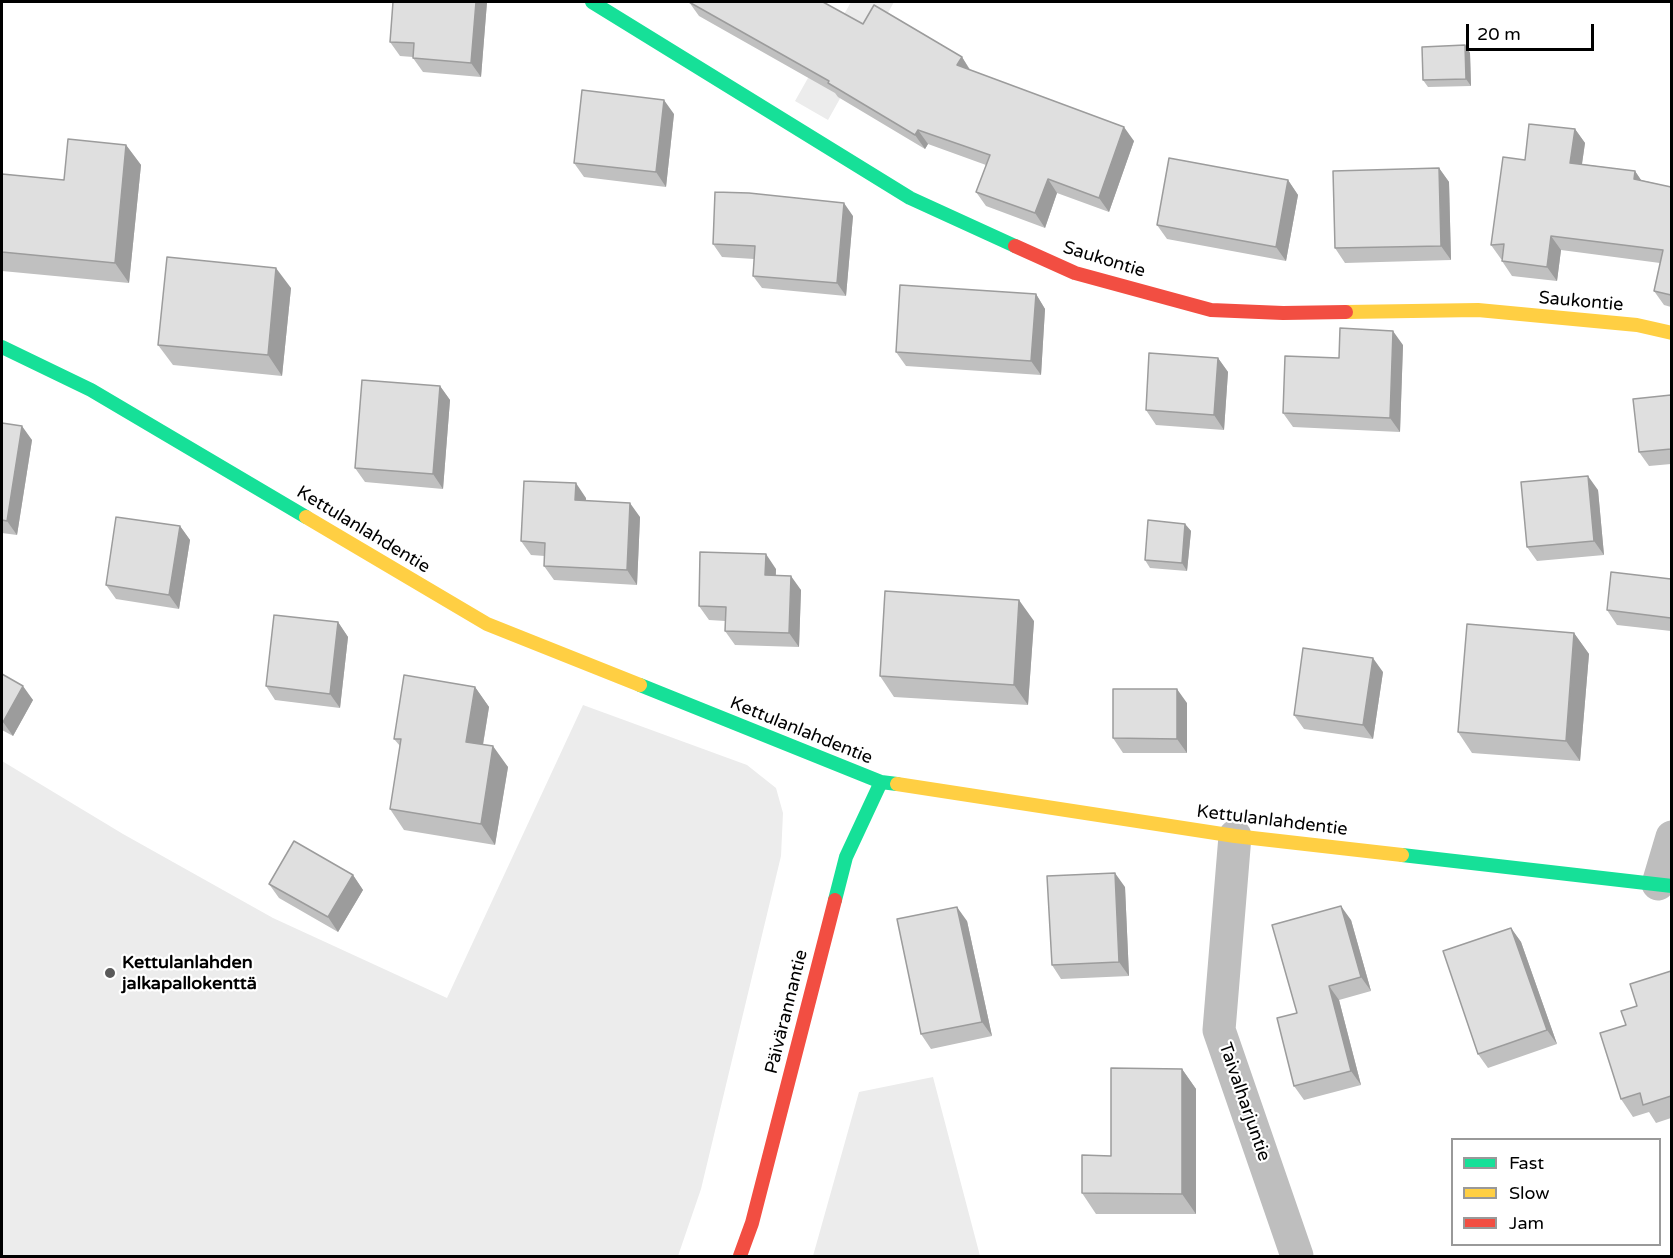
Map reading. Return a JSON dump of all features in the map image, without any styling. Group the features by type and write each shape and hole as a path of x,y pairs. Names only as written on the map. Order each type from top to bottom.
{"street":[{"name":"Saukontie","path":"592,2 910,198 1075,273 1211,310 1283,313 1478,310 1637,325 1671,333"},
{"name":"Kettulanlahdentie","path":"2,347 91,390 488,624 881,782 1235,836 1665,885"},
{"name":"Päivärannantie","path":"740,1257 752,1224 846,857 881,782"},
{"name":"Taivalharjuntie","path":"1235,836 1219,1030 1297,1257"},
{"path":"1665,885 1671,837"}],"shaded area":[{"path":"851,2 894,2 828,120 795,101"},
{"path":"583,705 747,765 776,788 783,813 781,856 701,1189 678,1256 2,1256 2,761 123,834 273,918 447,998"},
{"path":"933,1077 980,1256 813,1256 859,1092"}],"building":[{"path":"393,2 476,2 471,63 413,58 414,43 390,42"},
{"path":"689,2 823,2 863,24 874,5 962,57 957,65 1124,127 1099,198 1048,179 1035,213 976,192 990,155 918,130 915,135 828,83 829,81"},
{"path":"1465,45 1466,79 1423,80 1422,47"},
{"path":"582,90 664,100 656,172 574,163"},
{"path":"1529,124 1575,129 1570,163 1635,171 1634,179 1671,187 1671,295 1654,291 1663,250 1551,236 1547,267 1502,261 1504,244 1491,245 1503,157 1525,160"},
{"path":"68,139 126,145 115,263 2,252 2,174 64,180"},
{"path":"1169,158 1288,180 1276,247 1157,225"},
{"path":"1439,168 1441,246 1335,248 1333,171"},
{"path":"715,192 749,193 844,203 837,283 753,276 755,246 713,244"},
{"path":"167,257 276,268 268,355 158,345"},
{"path":"900,285 1036,294 1031,361 896,352"},
{"path":"1340,328 1393,331 1390,418 1283,413 1285,356 1339,358"},
{"path":"1149,353 1218,358 1214,415 1146,410"},
{"path":"362,380 440,386 433,474 355,468"},
{"path":"1671,395 1671,449 1639,452 1633,399"},
{"path":"2,423 22,426 7,521 2,520"},
{"path":"1588,476 1594,541 1527,547 1521,482"},
{"path":"524,481 576,483 575,500 630,503 627,570 544,566 545,543 521,541"},
{"path":"116,517 180,526 169,595 106,585"},
{"path":"1148,520 1185,524 1182,563 1145,560"},
{"path":"700,552 766,554 765,575 791,576 789,633 725,631 726,607 699,606"},
{"path":"1611,572 1671,579 1671,618 1607,610"},
{"path":"885,591 1019,600 1014,685 880,676"},
{"path":"274,615 338,622 330,694 266,686"},
{"path":"1467,624 1574,633 1566,741 1458,732"},
{"path":"1303,648 1373,658 1363,725 1294,715"},
{"path":"2,674 23,686 3,722 2,721"},
{"path":"404,675 475,687 466,742 493,746 481,824 390,809 401,739 394,739"},
{"path":"1113,689 1177,689 1177,739 1113,738"},
{"path":"294,841 353,875 328,917 269,884"},
{"path":"1115,873 1119,962 1052,965 1047,876"},
{"path":"1341,906 1361,977 1329,986 1351,1071 1294,1086 1277,1018 1297,1013 1272,925"},
{"path":"957,907 982,1022 921,1034 897,919"},
{"path":"1511,928 1547,1030 1478,1054 1443,951"},
{"path":"1671,971 1671,1096 1643,1105 1640,1093 1621,1099 1600,1033 1626,1025 1621,1011 1637,1006 1630,984"},
{"path":"1111,1068 1182,1069 1182,1194 1082,1193 1082,1155 1111,1156"}],"traffic: fast":[{"path":"592,2 910,198 1015,246"},
{"path":"2,347 91,390 306,517"},
{"path":"640,685 881,782 897,784"},
{"path":"835,900 846,857 881,782"},
{"path":"1402,855 1672,886"}],"traffic: slow":[{"path":"1346,312 1478,310 1637,325 1672,333"},
{"path":"306,517 487,624 640,685"},
{"path":"897,784 1235,836 1402,855"}],"traffic: jam":[{"path":"1015,246 1075,273 1211,310 1283,313 1346,312"},
{"path":"740,1256 752,1223 835,900"}],"place":[{"name":"Kettulanlahden jalkapallokenttä","path":"110,973"}]}
